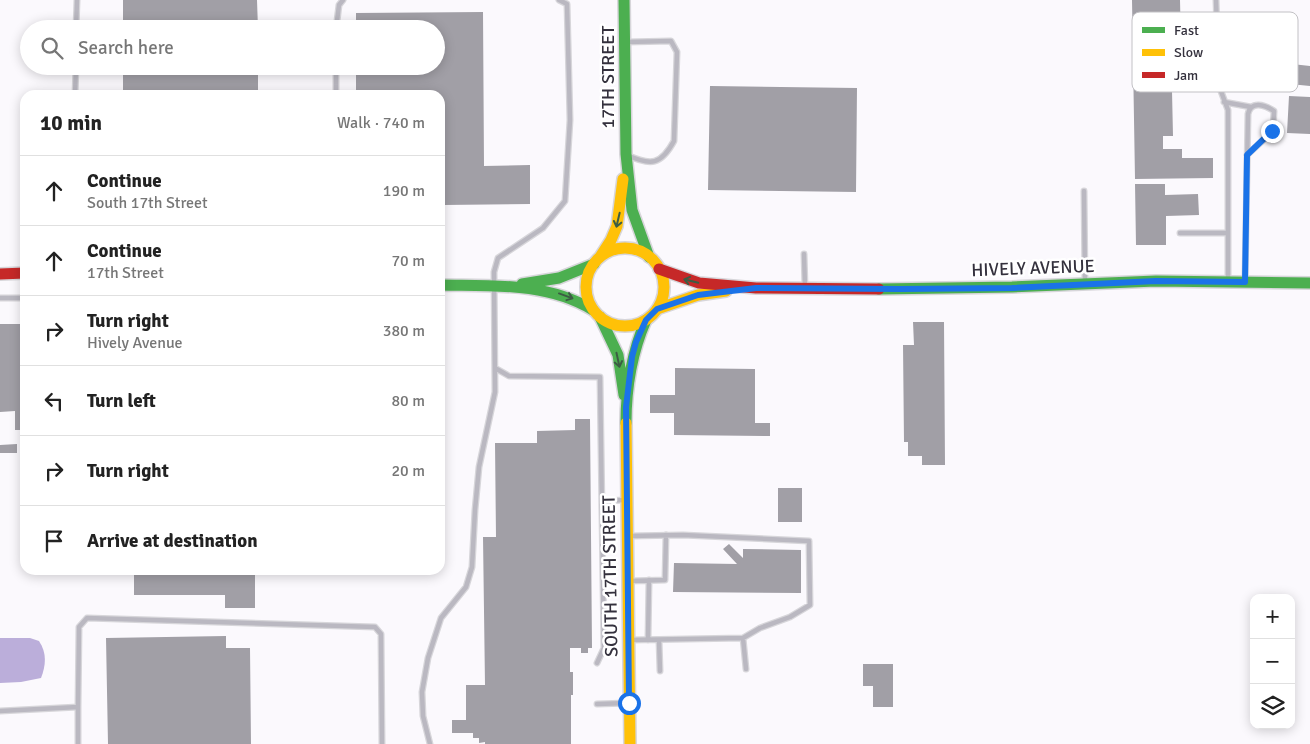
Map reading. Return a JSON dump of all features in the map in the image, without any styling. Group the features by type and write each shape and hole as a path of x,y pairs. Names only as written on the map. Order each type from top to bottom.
{"street":[{"name":"17TH STREET","path":"624,0 626,154 632,210 649,257"},
{"name":"17TH STREET","path":"596,261 611,240 617,226 626,154"},
{"path":"497,287 559,278 596,261 610,252 622,248 636,250 649,257 659,268 664,285 663,294 657,309 646,320 636,342 632,357 626,407"},
{"path":"596,261 588,276 586,291 588,299 618,355 626,407"},
{"name":"HIVELY AVENUE","path":"659,268 693,282 756,288 1012,288 1156,281 1310,283"},
{"path":"0,274 20,273"},
{"path":"445,285 497,287 558,293 579,301 612,324 629,326 646,320"},
{"name":"HIVELY AVENUE","path":"657,309 698,295 756,288"},
{"name":"SOUTH 17TH STREET","path":"626,407 630,744"}],"lane":[{"path":"76,20 77,0"},
{"path":"338,20 340,5 343,0"},
{"path":"430,744 423,716 422,692 428,658 441,618 466,587 472,567 474,510 479,467 495,392 497,287 494,272 498,258 543,228 565,201 570,120 567,4 559,0"},
{"path":"625,42 671,41 678,52 674,141 668,152 660,160 644,163 626,154"},
{"path":"75,90 76,75"},
{"path":"336,75 336,90"},
{"path":"1221,92 1228,110 1228,282"},
{"path":"1224,102 1251,106 1268,106 1274,111 1274,127 1266,138 1247,155"},
{"path":"1245,282 1248,114 1251,106"},
{"path":"1084,191 1085,284"},
{"path":"1180,233 1228,233"},
{"path":"804,254 805,289"},
{"path":"0,298 20,298"},
{"path":"495,368 510,376 600,377 604,648 597,663"},
{"path":"602,500 627,500"},
{"path":"627,536 666,535 809,541 810,605 790,617 760,628 743,638 628,640"},
{"path":"628,581 665,580 666,535"},
{"path":"648,640 650,580"},
{"path":"78,744 79,627 88,618 375,627 380,634 382,744"},
{"path":"743,638 746,669"},
{"path":"659,640 660,670"},
{"path":"597,704 629,703"},
{"path":"0,711 78,707"}],"shaded area":[{"path":"0,638 30,638 39,641 45,659 41,678 21,682 0,683"}],"building":[{"path":"123,0 257,0 258,20 123,20"},
{"path":"1132,0 1180,0 1180,12 1132,12"},
{"path":"483,12 484,166 530,165 530,204 445,205 445,90 356,90 356,75 445,75 445,20 356,20 356,13"},
{"path":"1298,65 1310,66 1310,86 1298,85"},
{"path":"123,75 258,75 258,90 123,90"},
{"path":"710,86 857,88 856,192 708,190"},
{"path":"1134,92 1172,92 1173,136 1163,136 1163,149 1182,149 1182,158 1213,158 1213,178 1135,179"},
{"path":"1289,96 1310,97 1310,134 1287,133"},
{"path":"1135,184 1165,184 1165,195 1198,194 1199,215 1166,216 1166,245 1136,245"},
{"path":"913,322 944,322 945,465 922,465 922,456 908,456 908,442 904,442 903,345 914,345"},
{"path":"0,324 20,324 20,430 15,430 15,411 0,412"},
{"path":"675,368 755,369 755,423 770,423 770,436 674,435 674,413 650,413 650,395 675,395"},
{"path":"575,419 590,419 592,648 588,648 588,653 581,653 581,648 570,648 570,672 573,672 571,744 479,743 479,738 473,738 473,733 452,733 452,720 466,720 466,685 485,685 483,537 496,537 495,443 537,443 537,431 575,430"},
{"path":"17,444 17,453 0,453 0,445"},
{"path":"778,488 802,488 802,522 778,522"},
{"path":"729,544 743,558 743,549 801,550 801,593 673,592 674,563 737,564 723,549"},
{"path":"134,575 255,575 255,608 225,608 225,595 134,595"},
{"path":"226,636 226,648 250,648 251,744 108,744 106,638"},
{"path":"863,664 893,664 893,707 873,707 873,686 863,686"}],"traffic: fast":[{"path":"624,0 626,154 632,210 649,257"},
{"path":"522,284 559,278 594,264"},
{"path":"879,289 1012,287 1156,281 1310,283"},
{"path":"445,285 519,287 538,290 557,294 593,310"},
{"path":"600,317 618,355 624,395"},
{"path":"626,423 631,370 646,320"}],"traffic: slow":[{"path":"600,257 617,226 623,179"},
{"path":"625,248 640,251 652,260 661,272 664,287 661,302 652,314 640,323 625,326 610,323 598,314 589,302 586,287 589,272 598,260 610,251 625,248"},
{"path":"657,309 698,295 726,291"},
{"path":"626,423 630,744"}],"traffic: jam":[{"path":"659,269 699,283 756,288 879,289"},
{"path":"0,274 20,273"}],"route":[{"path":"629,703 626,407 632,357 636,342 646,320 657,309 698,295 756,288 1012,288 1156,281 1245,282 1247,155 1272,131"}]}
